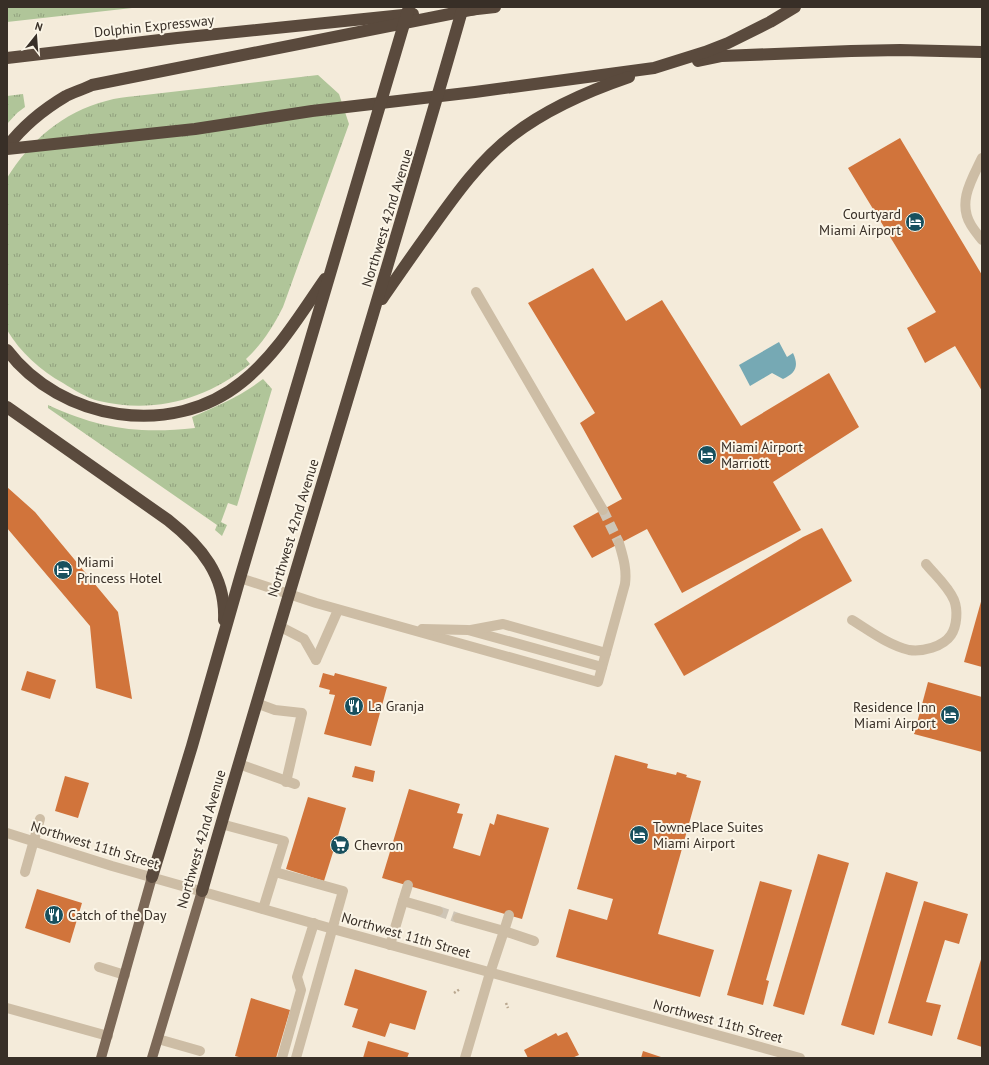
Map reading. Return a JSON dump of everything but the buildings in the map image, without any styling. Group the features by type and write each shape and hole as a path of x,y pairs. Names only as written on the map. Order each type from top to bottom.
{"highway":[{"path":"152,877 224,638 240,578 409,7"},
{"path":"7,148 26,125 46,110 67,96 92,86 377,23 469,8 495,7"},
{"path":"7,148 59,144 195,129 312,112 654,68 728,43 770,22 794,7"},
{"name":"Northwest 42nd Avenue","path":"202,891 288,593 469,8"},
{"name":"Dolphin Expressway","path":"7,58 177,38 377,23"},
{"path":"376,308 454,196 484,162 512,136 534,120 568,100 630,76 722,56 900,50 982,52"},
{"path":"7,350 37,381 60,396 86,407 110,413 139,416 155,416 183,411 222,396 238,386 258,369 275,351 332,270"},
{"path":"7,407 168,520 187,535 201,550 213,570 222,594 225,611 224,638"}],"main road":[{"path":"101,1058 152,877"},
{"name":"Northwest 42nd Avenue","path":"152,1058 202,891"}],"street":[{"path":"982,158 970,183 966,196 965,210 970,224 982,240"},
{"path":"476,292 603,510"},
{"path":"240,578 338,610 598,682 623,596 626,573 619,543"},
{"path":"852,620 895,645 910,650 934,647 943,642 950,636 954,626 956,613 955,604 950,593 926,564"},
{"path":"279,626 304,639 316,660 338,610"},
{"path":"408,629 468,630 503,624 606,653"},
{"path":"468,630 602,667"},
{"path":"239,764 291,783 302,713 275,710 256,703"},
{"path":"24,872 40,819"},
{"path":"221,824 284,841 263,909"},
{"name":"Northwest 11th Street","path":"7,833 152,877 333,929 800,1058"},
{"path":"275,872 343,891 296,1058"},
{"path":"390,945 408,885"},
{"path":"403,901 438,912"},
{"path":"465,1058 509,915"},
{"path":"458,918 534,940"},
{"path":"282,1058 301,990 297,977 314,923"},
{"path":"99,967 125,975"},
{"path":"7,1008 108,1036"},
{"path":"158,1039 200,1051"}],"path":[{"path":"454,993 460,989"},
{"path":"506,1003 508,1008"}],"green space":[{"path":"7,7 141,7 7,22"},
{"path":"318,75 339,94 349,124 283,307 267,335 246,359 250,364 216,387 179,401 140,406 119,405 94,400 85,396 47,373 18,346 7,330 7,178 37,140 62,120 76,112 110,100"},
{"path":"23,94 25,107 7,124 7,96"},
{"path":"263,379 272,389 237,506 228,503 221,522 227,525 222,536 215,530 217,525 48,408 48,405 85,420 120,428 138,430 175,430 195,428 192,417 237,396"}],"water":[{"path":"779,342 787,357 793,353 796,362 795,369 791,374 783,379 772,373 750,386 739,365"}],"tunnel":[{"path":"603,510 619,543"},
{"path":"438,911 458,918"}],"place":[{"name":"Courtyard Miami Airport","path":"915,222"},
{"name":"Miami Airport Marriott","path":"707,455"},
{"name":"Miami Princess Hotel","path":"63,570"},
{"name":"La Granja","path":"354,706"},
{"name":"Residence Inn Miami Airport","path":"950,715"},
{"name":"TownePlace Suites Miami Airport","path":"639,835"},
{"name":"Chevron","path":"340,845"},
{"name":"Catch of the Day","path":"54,915"}]}
